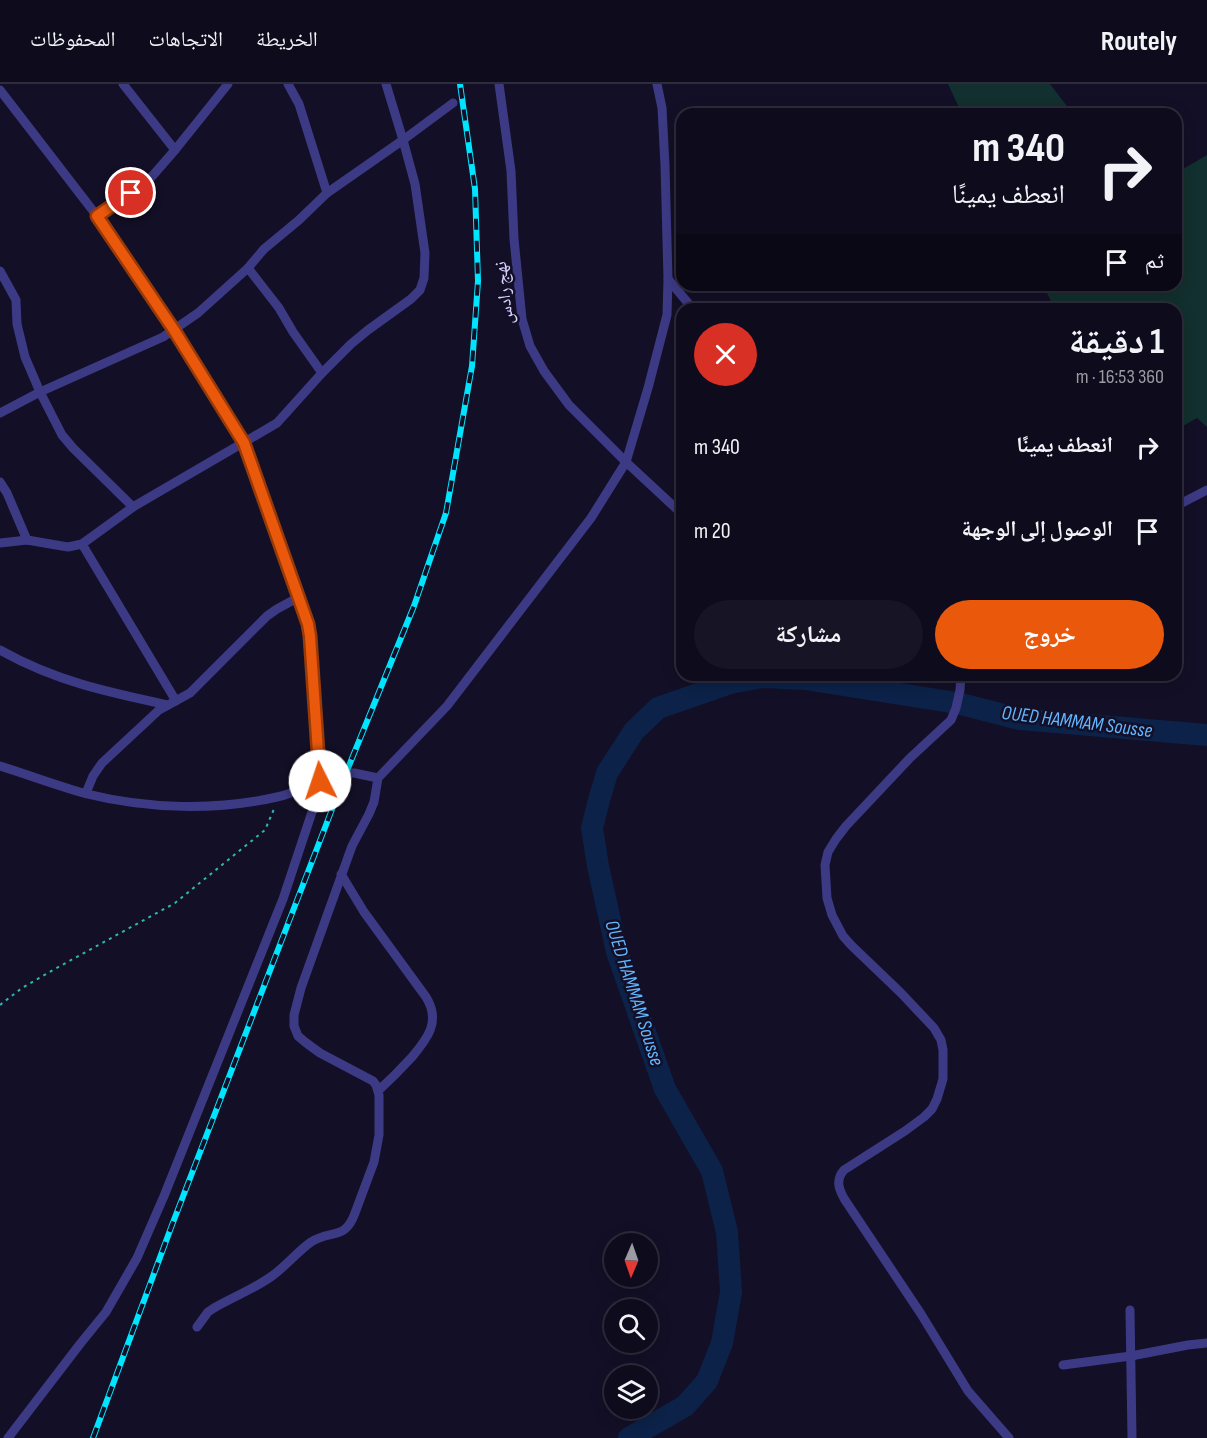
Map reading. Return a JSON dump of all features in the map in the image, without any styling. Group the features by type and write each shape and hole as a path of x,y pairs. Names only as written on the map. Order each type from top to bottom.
{"street":[{"path":"123,84 175,150"},
{"path":"97,216 148,181 228,84"},
{"path":"288,84 299,104 327,193"},
{"path":"0,543 27,540 68,547 82,544 133,507 278,423 322,374 360,337 411,300 420,290 424,278 425,253 416,184 386,84"},
{"name":"نهج رادس","path":"500,84 511,171 514,239 522,319 530,346 544,371 569,405 676,508"},
{"path":"197,1327 208,1312 269,1278 311,1242 340,1233 348,1228 356,1213 375,1156 379,1135 378,1091 373,1081 320,1053 298,1036 294,1026 294,1016 301,988 341,874 352,846 369,814 378,778 447,706 591,518 626,462 668,315 666,165 662,108 657,84"},
{"path":"0,90 97,216 174,330 244,443 308,624 320,781 283,899 137,1258 106,1312 9,1438"},
{"path":"0,413 174,330 198,313 248,268 264,249 327,193 453,103"},
{"path":"248,268 279,308 292,332 322,374"},
{"path":"0,271 16,300 17,324 25,357 62,435 133,507"},
{"path":"668,279 676,289"},
{"path":"678,291 688,303"},
{"path":"0,482 27,540"},
{"path":"1182,503 1207,490"},
{"path":"82,544 172,703"},
{"path":"86,794 93,776 102,763 159,710 190,693 267,616 299,597"},
{"path":"0,650 31,667 61,679 106,692 172,703"},
{"path":"961,681 951,720 910,758 846,826 832,846 825,865 827,898 836,924 851,945 902,993 934,1028 941,1040 944,1063 937,1098 932,1109 905,1131 844,1170 838,1183 842,1196 921,1314 961,1381 1009,1438"},
{"path":"0,766 86,794 147,804 187,807 232,805 279,797 346,773 378,778"},
{"path":"341,874 364,912 431,1004 433,1012 432,1028 426,1040 378,1091"},
{"path":"1130,1310 1132,1438"},
{"path":"1063,1365 1207,1343"}],"path":[{"path":"0,1005 22,988 174,903 265,830 279,797"}],"green space":[{"path":"948,84 1050,84 1068,108 959,108"},
{"path":"1207,155 1207,427 1197,418 1182,427 1182,303 1052,303 1046,291 1182,291 1182,170"}],"waterway":[{"name":"OUED HAMMAM Sousse","path":"629,1438 685,1406 707,1381 722,1343 731,1292 727,1232 712,1171 665,1089 617,952 592,828 607,773 634,731 658,708 741,681"},
{"name":"OUED HAMMAM Sousse","path":"818,681 957,703 1020,719 1207,735"}],"railway":[{"path":"93,1438 172,1225 346,773 414,606 446,513 472,366 478,281 475,189 460,84"}],"route":[{"path":"131,193 97,216 174,330 244,443 308,624 320,781"}]}
